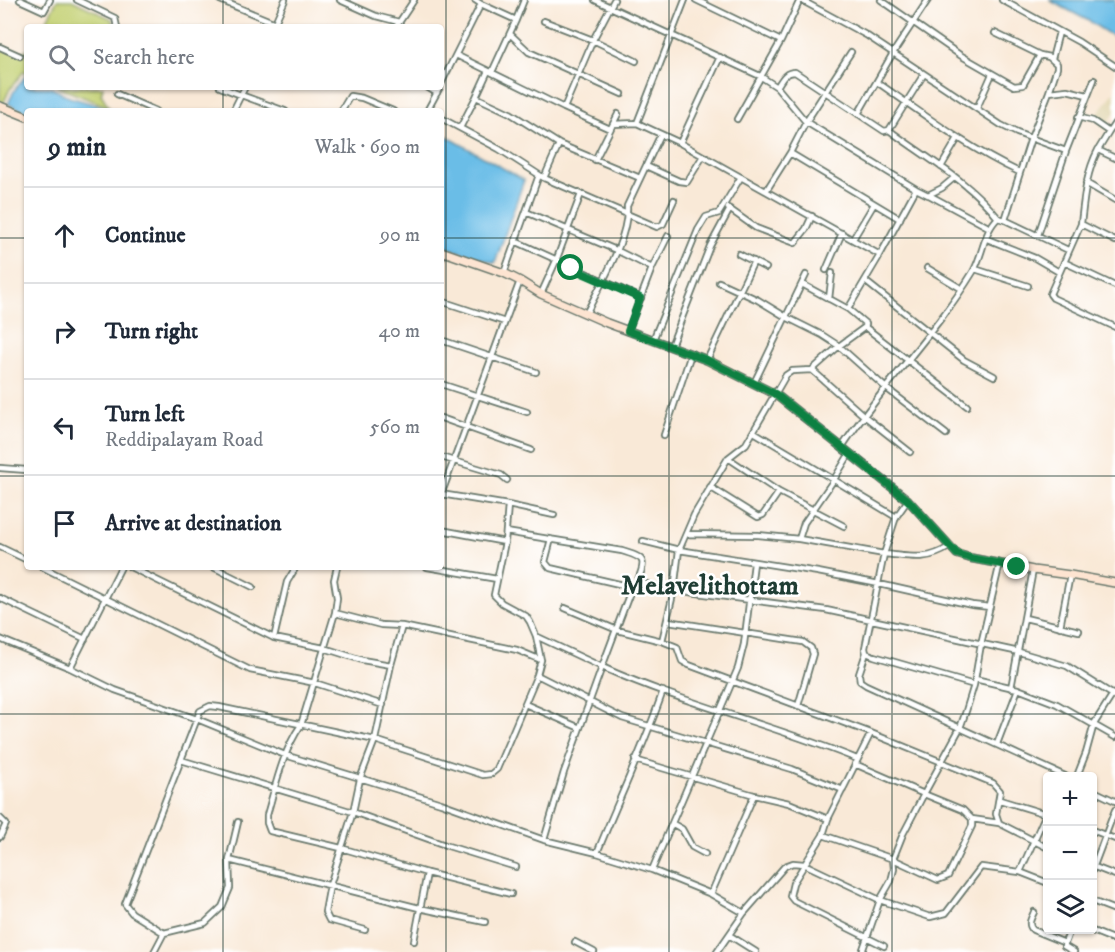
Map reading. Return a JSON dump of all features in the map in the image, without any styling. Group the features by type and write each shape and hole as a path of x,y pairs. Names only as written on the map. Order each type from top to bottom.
{"main road":[{"path":"0,106 24,116"},
{"path":"444,255 504,273 541,294 628,331 707,360 775,394 908,500 957,554 1034,570 1115,583"}],"street":[{"path":"20,0 44,11 50,0"},
{"path":"77,0 115,18 116,24"},
{"path":"220,0 272,24"},
{"path":"274,24 285,0"},
{"path":"340,0 396,24"},
{"path":"399,24 414,0"},
{"path":"475,0 516,20"},
{"path":"460,128 510,34 524,0"},
{"path":"595,0 760,76 777,87 806,122 916,189 990,228"},
{"path":"564,108 593,40 614,0"},
{"path":"637,123 685,0"},
{"path":"696,0 781,41"},
{"path":"737,119 781,41 801,0 833,16 893,53 1001,125 1066,151"},
{"path":"881,0 960,55 1014,86 1023,85 1040,55"},
{"path":"858,114 893,53 928,0"},
{"path":"1002,0 1115,66"},
{"path":"444,73 456,55 481,4"},
{"path":"544,21 593,40 636,61"},
{"path":"1049,57 1059,32"},
{"path":"995,33 1040,55 1049,57 1058,68 1031,138 1005,220"},
{"path":"510,34 529,52 622,94"},
{"path":"0,47 20,56"},
{"path":"766,191 806,122 851,52"},
{"path":"456,55 564,108 612,127 637,123 661,134 880,255"},
{"path":"680,143 720,57"},
{"path":"777,87 786,75 795,72 884,132 889,130 924,74"},
{"path":"977,108 992,74"},
{"path":"1038,234 1078,117 1094,80"},
{"path":"877,82 958,138 1020,172"},
{"path":"228,90 276,108"},
{"path":"234,108 244,90"},
{"path":"432,90 438,93"},
{"path":"430,108 439,90"},
{"path":"1048,92 1066,90 1087,95"},
{"path":"117,94 149,108"},
{"path":"343,108 350,96 362,98 386,108"},
{"path":"476,97 510,113 559,144 640,178"},
{"path":"595,160 618,114"},
{"path":"1078,117 1093,121 1109,132"},
{"path":"444,120 499,149 542,176 628,216 659,227 674,200"},
{"path":"1115,123 1092,162 1086,183 1081,224 1050,294 1053,298 1115,327"},
{"path":"889,130 955,177 983,200 998,218 1038,234 1068,250"},
{"path":"586,314 616,250 628,216 627,206 661,134"},
{"path":"941,167 958,138"},
{"path":"504,273 526,212 559,144"},
{"path":"1098,150 1115,158"},
{"path":"790,153 900,219"},
{"path":"646,166 687,182 703,156"},
{"path":"653,340 698,230 706,217 717,214 741,177"},
{"path":"928,195 942,188 955,177"},
{"path":"1086,183 1115,200"},
{"path":"848,309 916,189"},
{"path":"541,294 581,194"},
{"path":"853,239 874,204"},
{"path":"724,205 756,228 795,243 806,229 812,216"},
{"path":"671,346 710,246 730,209"},
{"path":"526,212 616,250 652,268"},
{"path":"842,447 863,415 962,289 975,269 990,228 998,218"},
{"path":"1081,224 1115,241"},
{"path":"829,299 829,271 842,233"},
{"path":"628,331 652,268 668,236"},
{"path":"987,239 1035,258 1059,272"},
{"path":"515,241 640,298"},
{"path":"739,254 766,268"},
{"path":"707,360 754,261"},
{"path":"1064,262 1115,286"},
{"path":"927,268 962,289"},
{"path":"975,269 1028,286"},
{"path":"754,383 806,275"},
{"path":"444,486 520,281"},
{"path":"865,281 964,360 994,376"},
{"path":"719,282 758,300 839,346 886,388 946,434"},
{"path":"802,284 864,320 865,327 967,406"},
{"path":"444,302 505,322"},
{"path":"662,641 668,621 680,550 694,515 728,458 746,444 786,375 792,371 812,370 865,327"},
{"path":"444,341 536,372"},
{"path":"664,435 691,354"},
{"path":"812,370 910,452"},
{"path":"444,385 527,412"},
{"path":"444,418 531,450"},
{"path":"754,432 896,518"},
{"path":"799,539 804,523 850,453"},
{"path":"444,458 501,475 507,480"},
{"path":"728,458 779,492 844,526"},
{"path":"0,468 24,471"},
{"path":"711,488 758,517 763,516 779,492"},
{"path":"444,495 508,505 554,516"},
{"path":"908,500 896,518 884,554 865,641 866,653 859,675 860,681 1056,772"},
{"path":"238,822 229,860 230,888 218,912 205,923 164,933 132,913 125,904 200,711 210,706 375,740 483,775 491,774 497,769 537,675 541,660 536,636 526,616 494,595 505,542 508,505"},
{"path":"444,531 505,542"},
{"path":"506,532 622,551 638,556 643,560 644,566 632,588 602,667 564,772 544,840"},
{"path":"686,534 799,539 884,554 927,558 949,547"},
{"path":"550,539 545,562 550,568 632,588"},
{"path":"643,541 680,550 818,572 990,607"},
{"path":"0,547 24,559"},
{"path":"652,870 738,668 754,563"},
{"path":"862,952 880,900 891,881 894,869 893,859 903,834 960,728 974,682 1000,563"},
{"path":"48,570 250,670 315,684 383,705"},
{"path":"70,668 119,570"},
{"path":"136,570 274,638 391,665"},
{"path":"219,570 253,587"},
{"path":"274,638 287,582 294,570"},
{"path":"336,570 334,580 337,598 335,613 315,684 301,725 285,755 267,814 270,831 511,894"},
{"path":"444,570 497,579"},
{"path":"1011,688 1034,570"},
{"path":"1060,627 1070,574"},
{"path":"637,582 674,590 826,610 1019,652 1067,666 1114,695 1094,724 1079,772"},
{"path":"0,598 85,639"},
{"path":"565,608 617,630 677,647 682,661 689,666 871,733 993,783 1000,791 996,814 999,823"},
{"path":"335,613 381,626 402,626 518,650 541,660"},
{"path":"1025,618 1079,631"},
{"path":"668,621 803,642 811,648 813,654 798,706"},
{"path":"365,930 326,918 330,885 353,812 360,779 375,740 402,626"},
{"path":"536,636 638,683 809,740 963,810 972,819 999,823 1043,846"},
{"path":"0,639 70,668 115,690 197,718 285,755 441,803 544,840 652,870 711,894 744,913"},
{"path":"866,653 974,682 1018,689 1057,704 1115,737"},
{"path":"537,675 622,718 792,769 843,790"},
{"path":"998,744 1018,689"},
{"path":"597,853 650,728 663,691"},
{"path":"525,704 580,728"},
{"path":"871,733 828,819 823,835 804,864 790,891 790,896 794,901 884,946"},
{"path":"181,760 353,812 448,846 516,867"},
{"path":"635,760 789,803 828,819"},
{"path":"1097,792 1115,801"},
{"path":"711,894 754,795"},
{"path":"1000,800 1043,811"},
{"path":"1097,858 1115,810"},
{"path":"0,818 6,825 0,837"},
{"path":"823,835 893,859 938,880 948,876 972,826 972,819"},
{"path":"1020,872 1043,821"},
{"path":"673,824 682,830 692,847 705,854"},
{"path":"1097,832 1115,839"},
{"path":"229,860 419,908 485,922"},
{"path":"717,952 744,913 785,866 793,863 804,864 880,900 930,917 946,914 981,867 1020,872 1043,881"},
{"path":"1097,869 1115,875"},
{"path":"414,941 427,873"},
{"path":"1097,903 1115,910"},
{"path":"1034,912 1030,922 1033,930 1065,943"},
{"path":"154,952 164,933"},
{"path":"1097,933 1115,940"},
{"path":"1068,934 1065,943 1066,949 1074,952"},
{"path":"729,935 756,952"},
{"path":"575,942 594,952"}],"shaded area":[{"path":"1115,91 1115,113 1107,124 1096,116"}],"green space":[{"path":"57,0 72,0 112,19 113,24 54,24 47,20"},
{"path":"0,47 20,54 24,51 24,71 10,89 3,104 0,103"},
{"path":"65,90 102,90 101,94 109,107"}],"water":[{"path":"1049,0 1115,0 1115,38 1087,20"},
{"path":"24,78 24,90 56,90 69,97 107,108 24,108 24,111 8,104"},
{"path":"444,135 524,180 495,263 444,247"}],"district":[{"name":"Melavelithottam","path":"710,585"}],"route":[{"path":"571,268 640,298 628,331 707,360 775,394 908,500 957,554 1017,567"}]}
